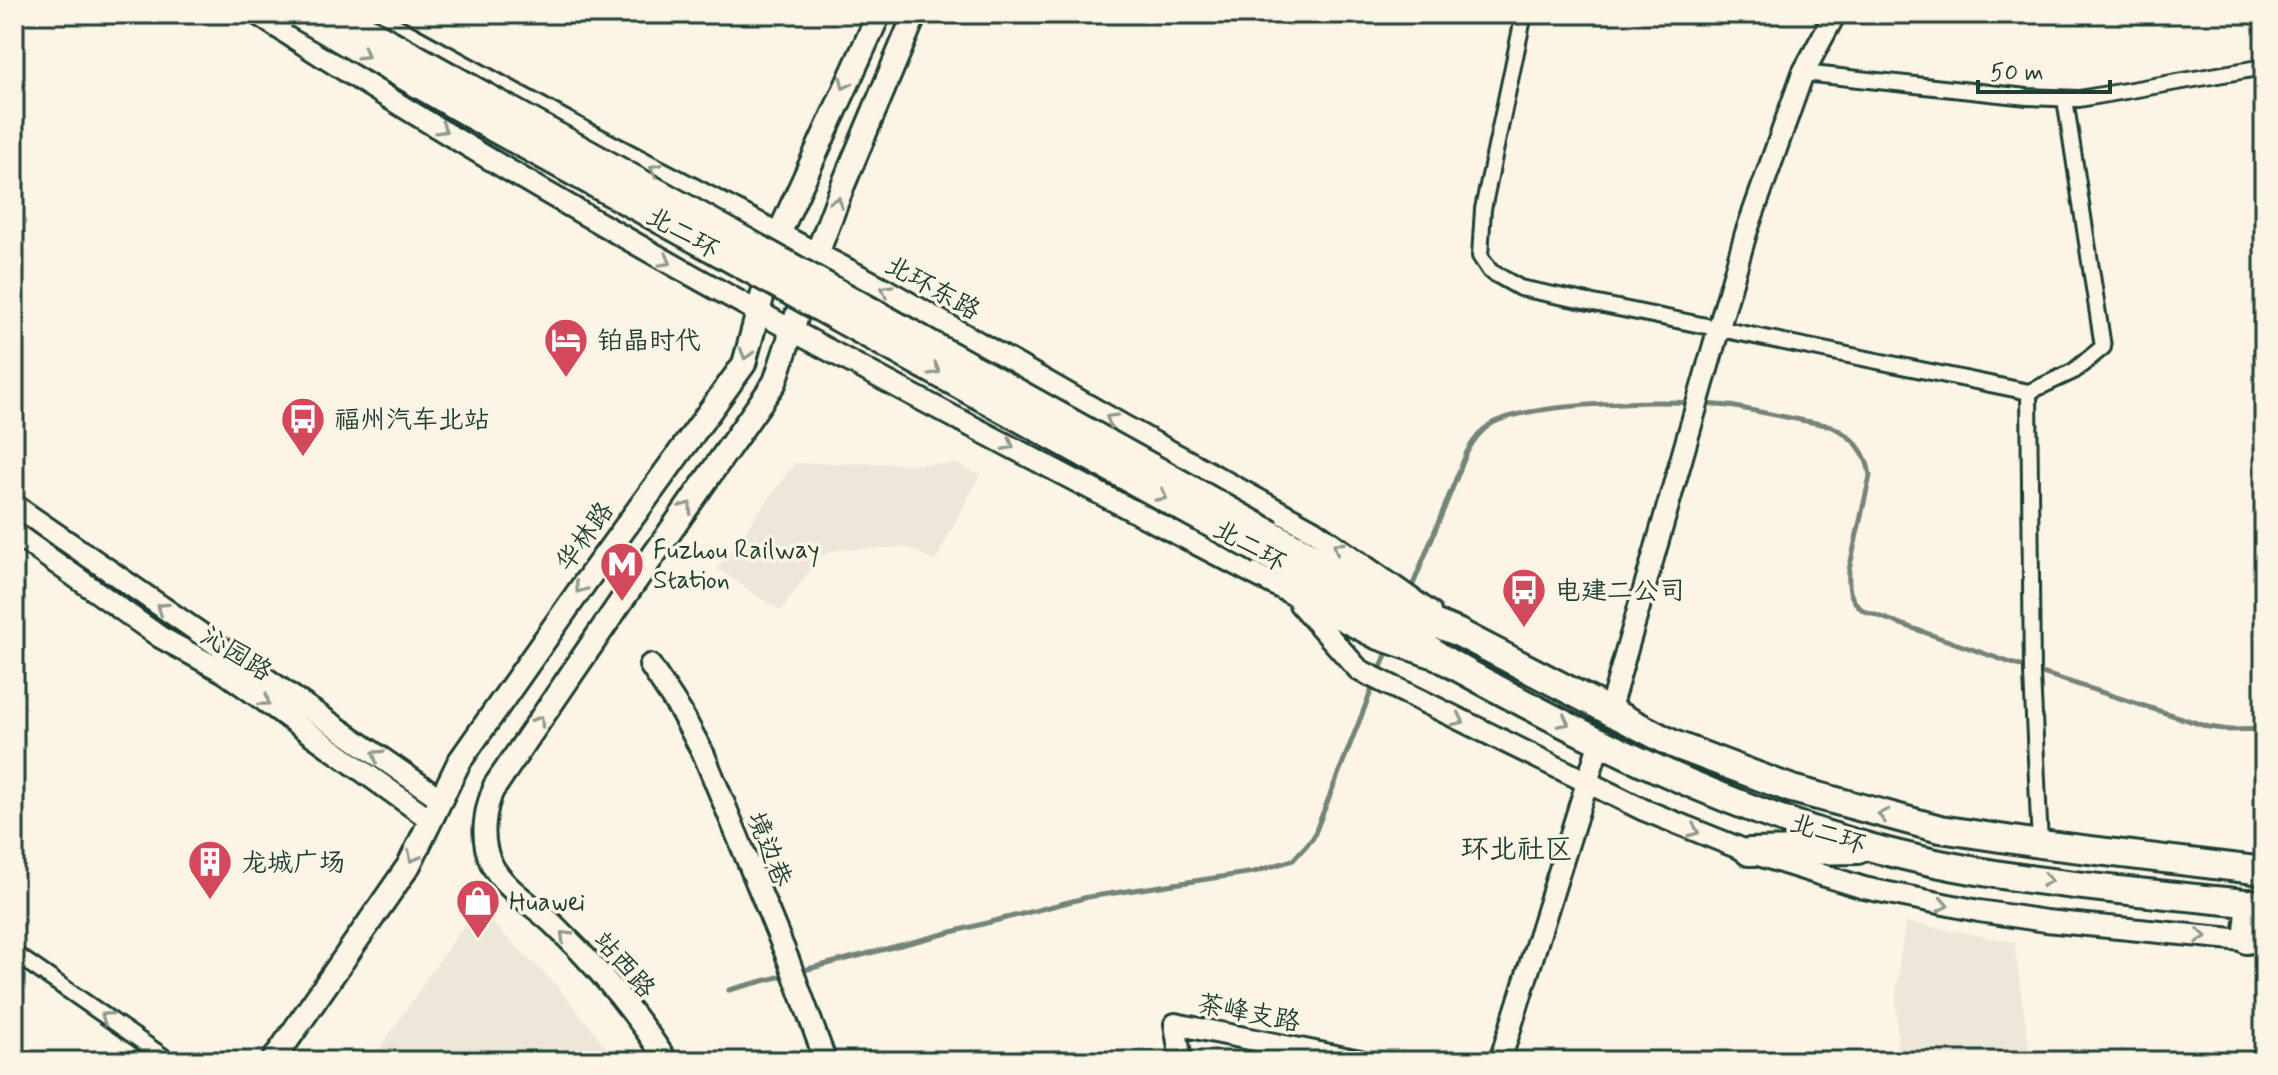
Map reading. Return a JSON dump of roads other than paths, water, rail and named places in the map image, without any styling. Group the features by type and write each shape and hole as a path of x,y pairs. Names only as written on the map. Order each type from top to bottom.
{"highway":[{"name":"北二环","path":"298,14 494,128 1266,543"},
{"name":"北二环","path":"337,14 1403,620 1444,661 1600,741 1718,795 1878,850 1993,873 2257,904"},
{"name":"北二环","path":"1403,620 1457,632 1673,744 1792,789 1940,829 2264,871"},
{"path":"1749,852 1878,850"},
{"path":"2256,941 2257,904"}],"main road":[{"path":"257,14 586,217 791,331 1290,593 1403,620"},
{"name":"北环东路","path":"368,14 580,130 883,288 1313,530 1403,620"},
{"name":"华林路","path":"273,1061 409,865 459,762 744,364 779,234 879,14"},
{"path":"495,786 775,382 843,185 915,14"},
{"path":"1609,712 1746,233 1803,73 1835,14"},
{"path":"14,505 441,799"},
{"name":"沁园路","path":"14,533 160,637 224,672 431,820"},
{"path":"1290,593 1359,670 1644,810 1749,852 1864,888 1979,911 2046,921 2256,941"},
{"name":"境边巷","path":"650,665 681,712 704,755 788,959 823,1061"},
{"path":"1500,1061 1600,741"},
{"name":"站西路","path":"495,786 485,821 486,844 498,875 597,968 667,1061"},
{"name":"茶峰支路","path":"1181,1061 1175,1024 1360,1061"}],"street":[{"path":"1524,14 1483,209 1480,256 1490,271 1520,288 2029,392 2074,371 2103,347 2065,99"},
{"path":"1803,73 2027,97 2079,99 2264,67"},
{"path":"2029,392 2032,674 2040,844"},
{"path":"14,953 170,1061"}],"waterway":[{"path":"1410,592 1467,452 1477,436 1491,424 1508,417 1559,408 1620,403 1693,403"},
{"path":"1703,404 1730,406 1831,426 1858,446 1866,459 1870,476 1849,582 1852,598 1864,611 2014,664 2209,727 2264,729"},
{"path":"1378,675 1389,647"},
{"path":"800,971 1088,897 1254,872 1293,860 1313,838 1374,684"},
{"path":"729,990 790,974"}],"place":[{"name":"铂晶时代","path":"566,379"},
{"name":"福州汽车北站","path":"303,458"},
{"name":"Fuzhou Railway Station","path":"622,603"},
{"name":"电建二公司","path":"1524,629"},
{"name":"龙城广场","path":"210,901"},
{"name":"Huawei","path":"478,940"}],"district":[{"name":"环北社区","path":"1517,848"}]}
